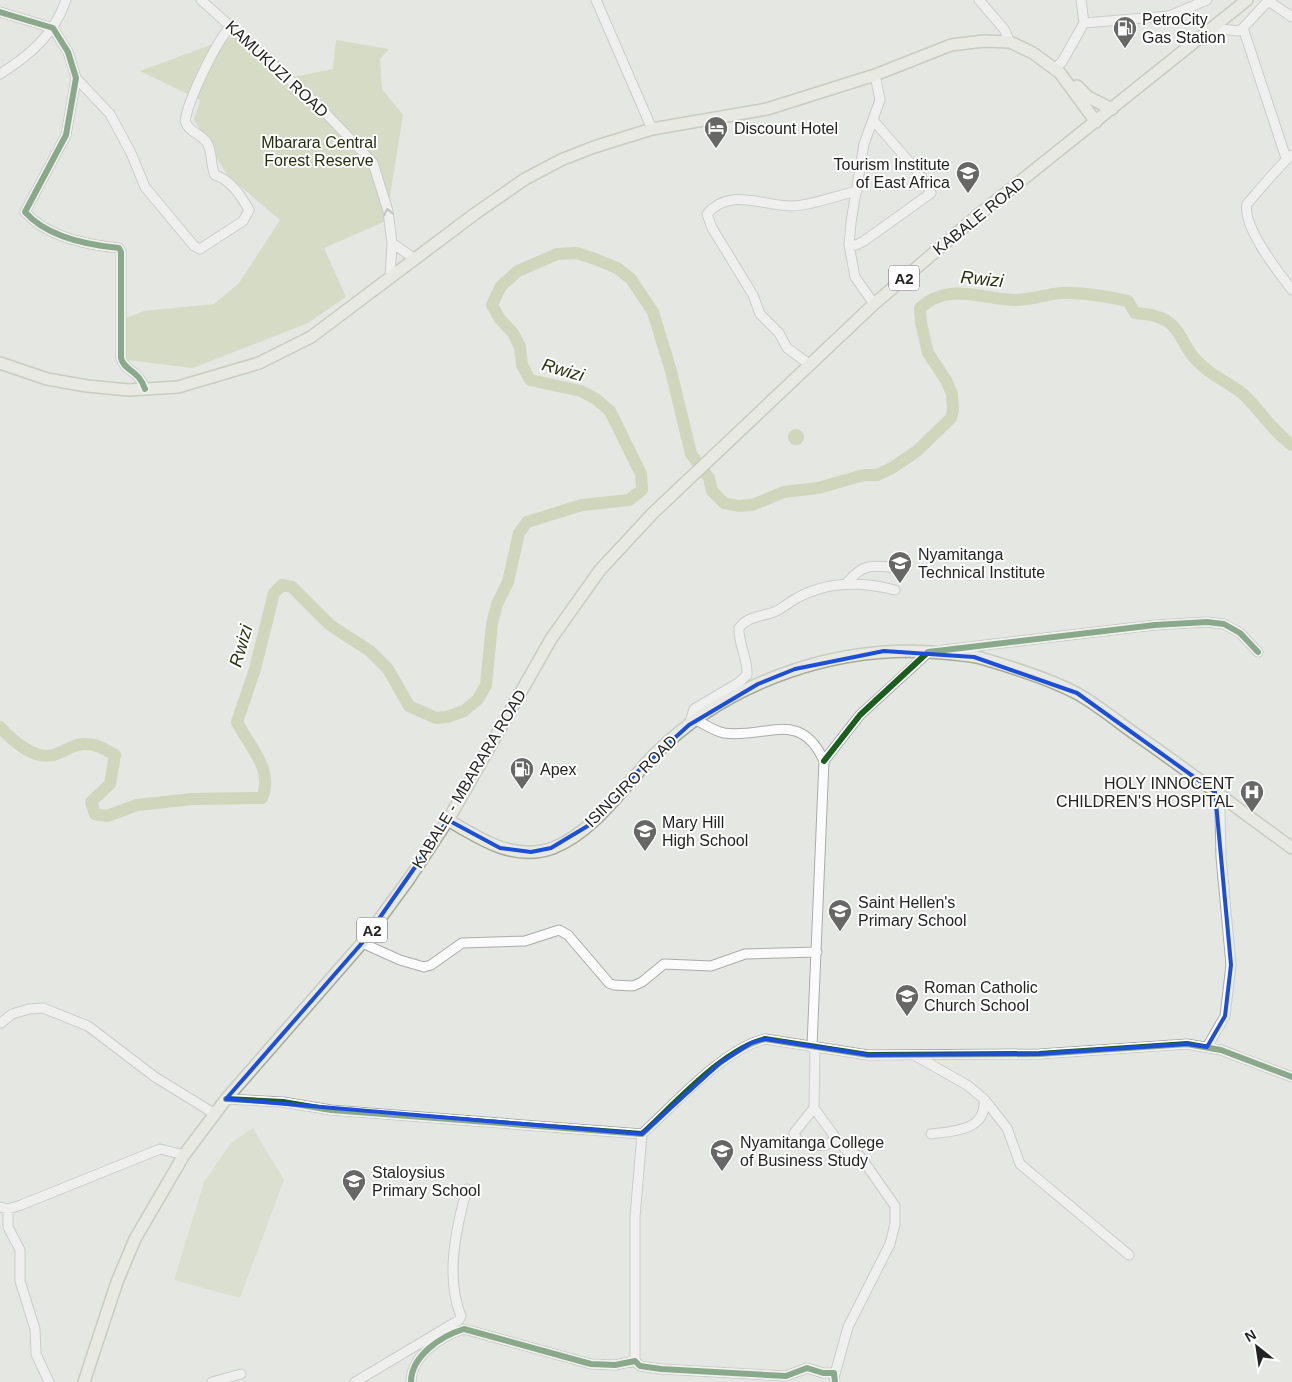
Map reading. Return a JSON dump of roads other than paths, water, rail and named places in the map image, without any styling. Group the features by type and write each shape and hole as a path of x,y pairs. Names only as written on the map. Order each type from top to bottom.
{"main road":[{"name":"KABALE ROAD","path":"680,487 874,304 977,216 1247,0"},
{"path":"0,363 47,379 87,386 145,389 178,387 259,363 311,337 525,179 594,147 652,129 767,109 875,75 944,42 976,36 1009,39 1050,58 1096,122"},
{"path":"1056,66 1082,92 1112,109"},
{"path":"1079,135 1084,119 1080,101"},
{"name":"KABALE - MBARARA ROAD","path":"84,1382 117,1282 135,1239 184,1154 226,1099 362,943 409,880 448,820 551,639 580,596 623,544 680,487"},
{"name":"ISINGIRO ROAD","path":"448,820 500,848 530,852 551,848 570,840 591,824 637,772 692,722 758,684 795,669 884,651 928,652 974,657 1021,671 1077,693 1292,848"}],"street":[{"path":"0,74 26,58 53,28 60,17 66,0"},
{"name":"KAMUKUZI ROAD","path":"201,0 318,105 373,163 388,212 392,243 390,278"},
{"path":"596,0 652,129"},
{"path":"979,0 1009,39"},
{"path":"1056,66 1062,62 1084,23 1081,0"},
{"path":"1084,23 1168,16 1207,0"},
{"path":"1213,28 1238,31 1244,28 1267,0 1292,17"},
{"path":"0,12 53,28 68,52 76,78 110,114 131,153 145,187 194,246 200,249 243,221 249,210 243,198 223,177 215,175 209,146 202,137 190,130 185,121 188,107 215,48 230,27"},
{"path":"1244,28 1289,157 1247,204 1246,217 1292,290"},
{"path":"874,304 855,278 849,245 850,222 864,144 880,100 875,75"},
{"path":"76,78 66,135 25,212 32,221 53,232 83,243 119,248 121,252 122,364 142,378 145,389"},
{"path":"849,245 856,245 864,241 932,193 918,172 873,120"},
{"path":"809,364 787,348 779,333 760,314 749,287 712,228 707,214 716,206 730,200 760,200 794,206 857,191"},
{"path":"392,243 416,259"},
{"path":"847,583 861,569 870,565 903,569"},
{"path":"411,1382 411,1373 427,1349 449,1334 464,1329 591,1364 615,1365 635,1362 640,1366 661,1369 786,1376 807,1368 835,1378 848,1327 890,1244 895,1224 895,1206 860,1156 849,1153 814,1108 814,1047 824,761 816,744 794,729 722,732 692,722 694,709 738,683 747,675 747,666 739,634 743,623 773,612 798,597 826,586 847,583 895,590"},
{"path":"824,761 860,715 928,652 1155,625 1207,622 1224,624 1240,633 1258,652"},
{"path":"1207,1047 1224,1016 1231,966 1221,857 1220,811 1215,792"},
{"path":"362,943 400,960 424,967 462,943 516,942 559,930 568,935 609,984 620,986 642,982 664,964 711,966 745,954 817,952"},
{"path":"1,1023 12,1014 29,1009 42,1008 88,1026 155,1077 215,1114"},
{"path":"635,1362 635,1217 642,1134 720,1063 751,1043 765,1039 868,1055 1039,1054 1187,1044 1221,1050 1292,1077"},
{"path":"914,1055 967,1085 984,1099 1007,1128 1020,1164 1129,1255"},
{"path":"226,1099 283,1102 331,1110 642,1134"},
{"path":"931,1134 966,1130 975,1124 981,1116 984,1099"},
{"path":"814,1108 794,1134 799,1143 821,1146 837,1140"},
{"path":"49,1382 36,1354 35,1329 20,1281 20,1250 8,1227 4,1208 160,1149 184,1154"},
{"path":"355,1382 459,1320 461,1316 453,1296 454,1256 461,1210 467,1189"},
{"path":"212,1382 241,1374"}],"waterway":[{"name":"Rwizi","path":"0,727 17,743 38,755 53,755 82,744 98,746 115,755 110,784 91,802 95,814 107,816 137,805 192,799 262,798 265,787 263,768 237,722 255,669 274,593 282,585 292,587 330,625 370,651 388,669 409,706 436,718 447,717 464,711 478,699 486,685 492,624 497,604 508,582 519,533 527,522 582,505 629,500 642,490 641,474 610,411 596,399 581,391 530,380 522,365 520,347 513,333 500,319 492,305 501,286 518,271 557,254 577,253 595,259 617,268 631,279 653,312 671,371 691,454 709,478 712,491 724,503 738,506 752,505 784,492 818,488 864,475 877,475 892,468 917,451 951,418 953,410 952,394 946,380 928,353 921,323 920,308 931,300 943,295 966,294 1016,300 1062,293 1079,293 1128,301 1135,313 1152,315 1172,325 1196,360 1211,373 1244,395 1279,434 1292,445"}],"place":[{"name":"PetroCity Gas Station","path":"1125,49"},
{"name":"Discount Hotel","path":"716,149"},
{"name":"Tourism Institute of East Africa","path":"968,194"},
{"name":"Nyamitanga Technical Institute","path":"900,584"},
{"name":"Apex","path":"522,790"},
{"name":"HOLY INNOCENT CHILDREN'S HOSPITAL","path":"1252,813"},
{"name":"Mary Hill High School","path":"645,852"},
{"name":"Saint Hellen's Primary School","path":"840,932"},
{"name":"Roman Catholic Church School","path":"907,1017"},
{"name":"Nyamitanga College of Business Study","path":"722,1172"},
{"name":"Staloysius Primary School","path":"354,1202"}],"park label":[{"name":"Mbarara Central Forest Reserve","path":"319,151"}]}
